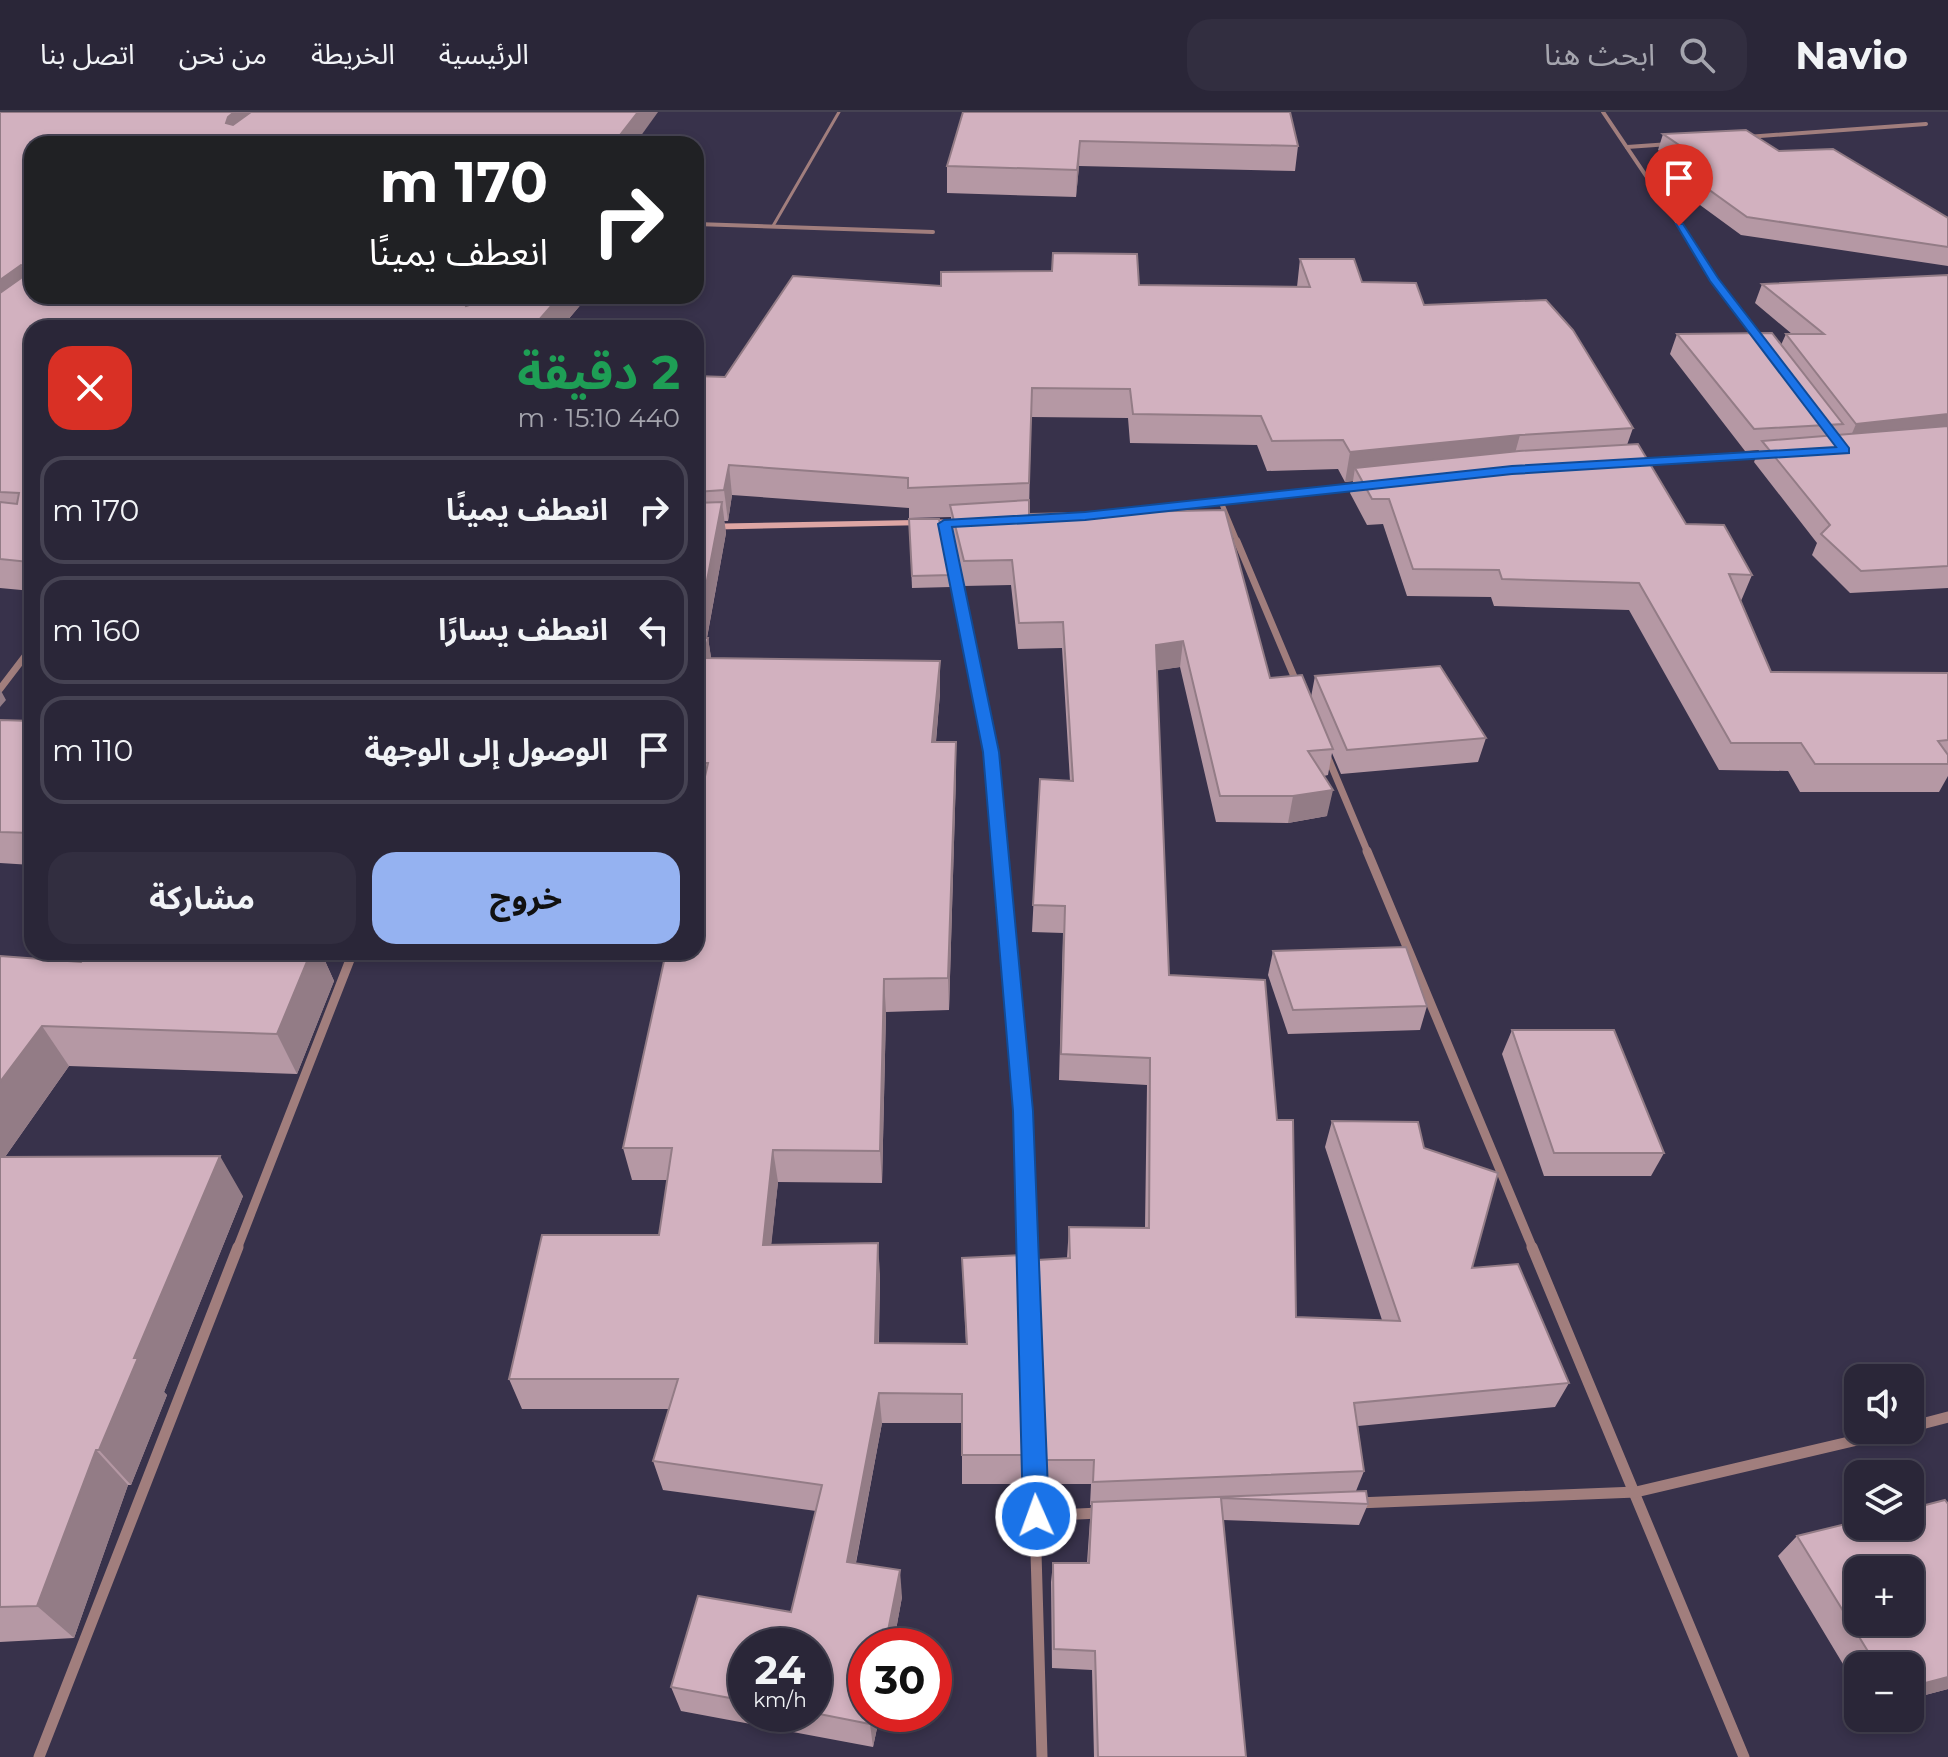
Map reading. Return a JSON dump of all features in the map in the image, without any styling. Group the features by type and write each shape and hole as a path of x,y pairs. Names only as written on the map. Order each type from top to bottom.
{"street":[{"path":"1603,112 1714,279 1770,353"},
{"path":"1745,137 1926,124"},
{"path":"1627,147 1671,143"},
{"path":"704,224 933,232"},
{"path":"1605,464 1787,453"},
{"path":"1085,516 1391,482"},
{"path":"1221,502 1300,691"},
{"path":"704,527 991,521"},
{"path":"944,524 991,752 1023,1111 1042,1757"},
{"path":"0,689 24,658"},
{"path":"1319,735 1744,1757"},
{"path":"39,1757 350,960"},
{"path":"1924,1423 1948,1417"},
{"path":"1336,1504 1636,1492 1844,1443"},
{"path":"1036,1516 1115,1513"}],"lane":[{"path":"773,226 839,112"}],"building":[{"path":"0,112 234,112 226,123 233,125 251,112 638,112 619,136 24,136 24,266 0,280"},
{"path":"963,112 1290,112 1298,146 1080,141 1077,170 947,166"},
{"path":"1746,130 1779,151 1833,149 1948,218 1948,247 1747,217 1665,158 1679,157 1667,148 1682,147 1663,134"},
{"path":"1053,253 1137,254 1139,285 1310,287 1300,259 1354,259 1362,282 1416,283 1424,305 1546,300 1573,330 1633,428 1520,435 1350,452 1343,440 1272,441 1261,416 1133,414 1130,389 1032,388 1029,483 908,488 908,478 729,465 724,490 704,491 704,376 725,377 793,276 941,286 941,272 1052,271"},
{"path":"24,273 24,304 553,304 539,320 24,320 24,561 0,559 0,502 17,504 19,493 0,492 0,293"},
{"path":"1948,275 1948,414 1856,424 1786,334 1824,334 1762,284"},
{"path":"1772,333 1843,424 1754,429 1677,334"},
{"path":"1948,426 1948,566 1861,571 1821,534 1830,525 1762,441"},
{"path":"1638,444 1686,524 1724,525 1752,575 1729,574 1771,672 1948,673 1948,740 1938,741 1948,755 1948,764 1815,764 1801,743 1731,743 1639,583 1502,579 1499,570 1413,569 1389,499 1372,499 1355,468 1519,451"},
{"path":"1029,500 1029,514 1225,510 1270,678 1302,675 1333,749 1308,751 1333,790 1293,796 1220,796 1183,641 1156,645 1169,975 1265,980 1277,1120 1293,1120 1296,1317 1400,1321 1332,1121 1418,1122 1424,1148 1498,1173 1472,1268 1518,1264 1569,1383 1354,1403 1364,1471 1093,1482 1094,1460 1044,1460 1038,1260 1070,1258 1069,1227 1149,1228 1150,1058 1061,1054 1065,906 1033,905 1040,779 1073,781 1063,622 1019,623 1012,560 964,561 950,505"},
{"path":"722,502 704,596 704,503"},
{"path":"909,519 939,519 951,575 912,576"},
{"path":"704,658 940,661 932,742 956,742 948,978 884,979 880,1151 773,1150 763,1245 878,1243 875,1343 967,1344 962,1258 1021,1255 1027,1455 962,1455 962,1394 879,1393 847,1562 900,1570 889,1628 848,1628 848,1720 832,1717 832,1628 728,1628 728,1698 671,1687 698,1596 791,1612 822,1485 653,1461 678,1379 509,1379 542,1235 659,1235 672,1148 623,1148 664,960 704,960 704,781 708,763 704,763"},
{"path":"1440,666 1486,738 1347,750 1315,676"},
{"path":"0,720 24,721 24,833 0,832"},
{"path":"1406,947 1427,1006 1293,1010 1273,951"},
{"path":"0,956 81,962 308,960 277,1034 42,1026 0,1082"},
{"path":"1512,1030 1614,1030 1664,1153 1554,1153"},
{"path":"220,1156 134,1358 138,1358 99,1450 96,1450 37,1606 0,1607 0,1157"},
{"path":"1366,1491 1368,1504 1221,1498 1246,1757 1098,1757 1095,1651 1054,1649 1053,1563 1089,1563 1092,1502"},
{"path":"1945,1500 1948,1504 1948,1677 1924,1683 1924,1652 1868,1652 1859,1636 1924,1636 1924,1556 1844,1556 1844,1612 1797,1536 1844,1524 1844,1540 1924,1540 1924,1505"}],"route":[{"path":"1036,1516 1023,1111 991,752 944,524 1085,516 1512,470 1729,455 1845,451 1714,279 1679,226"}]}
